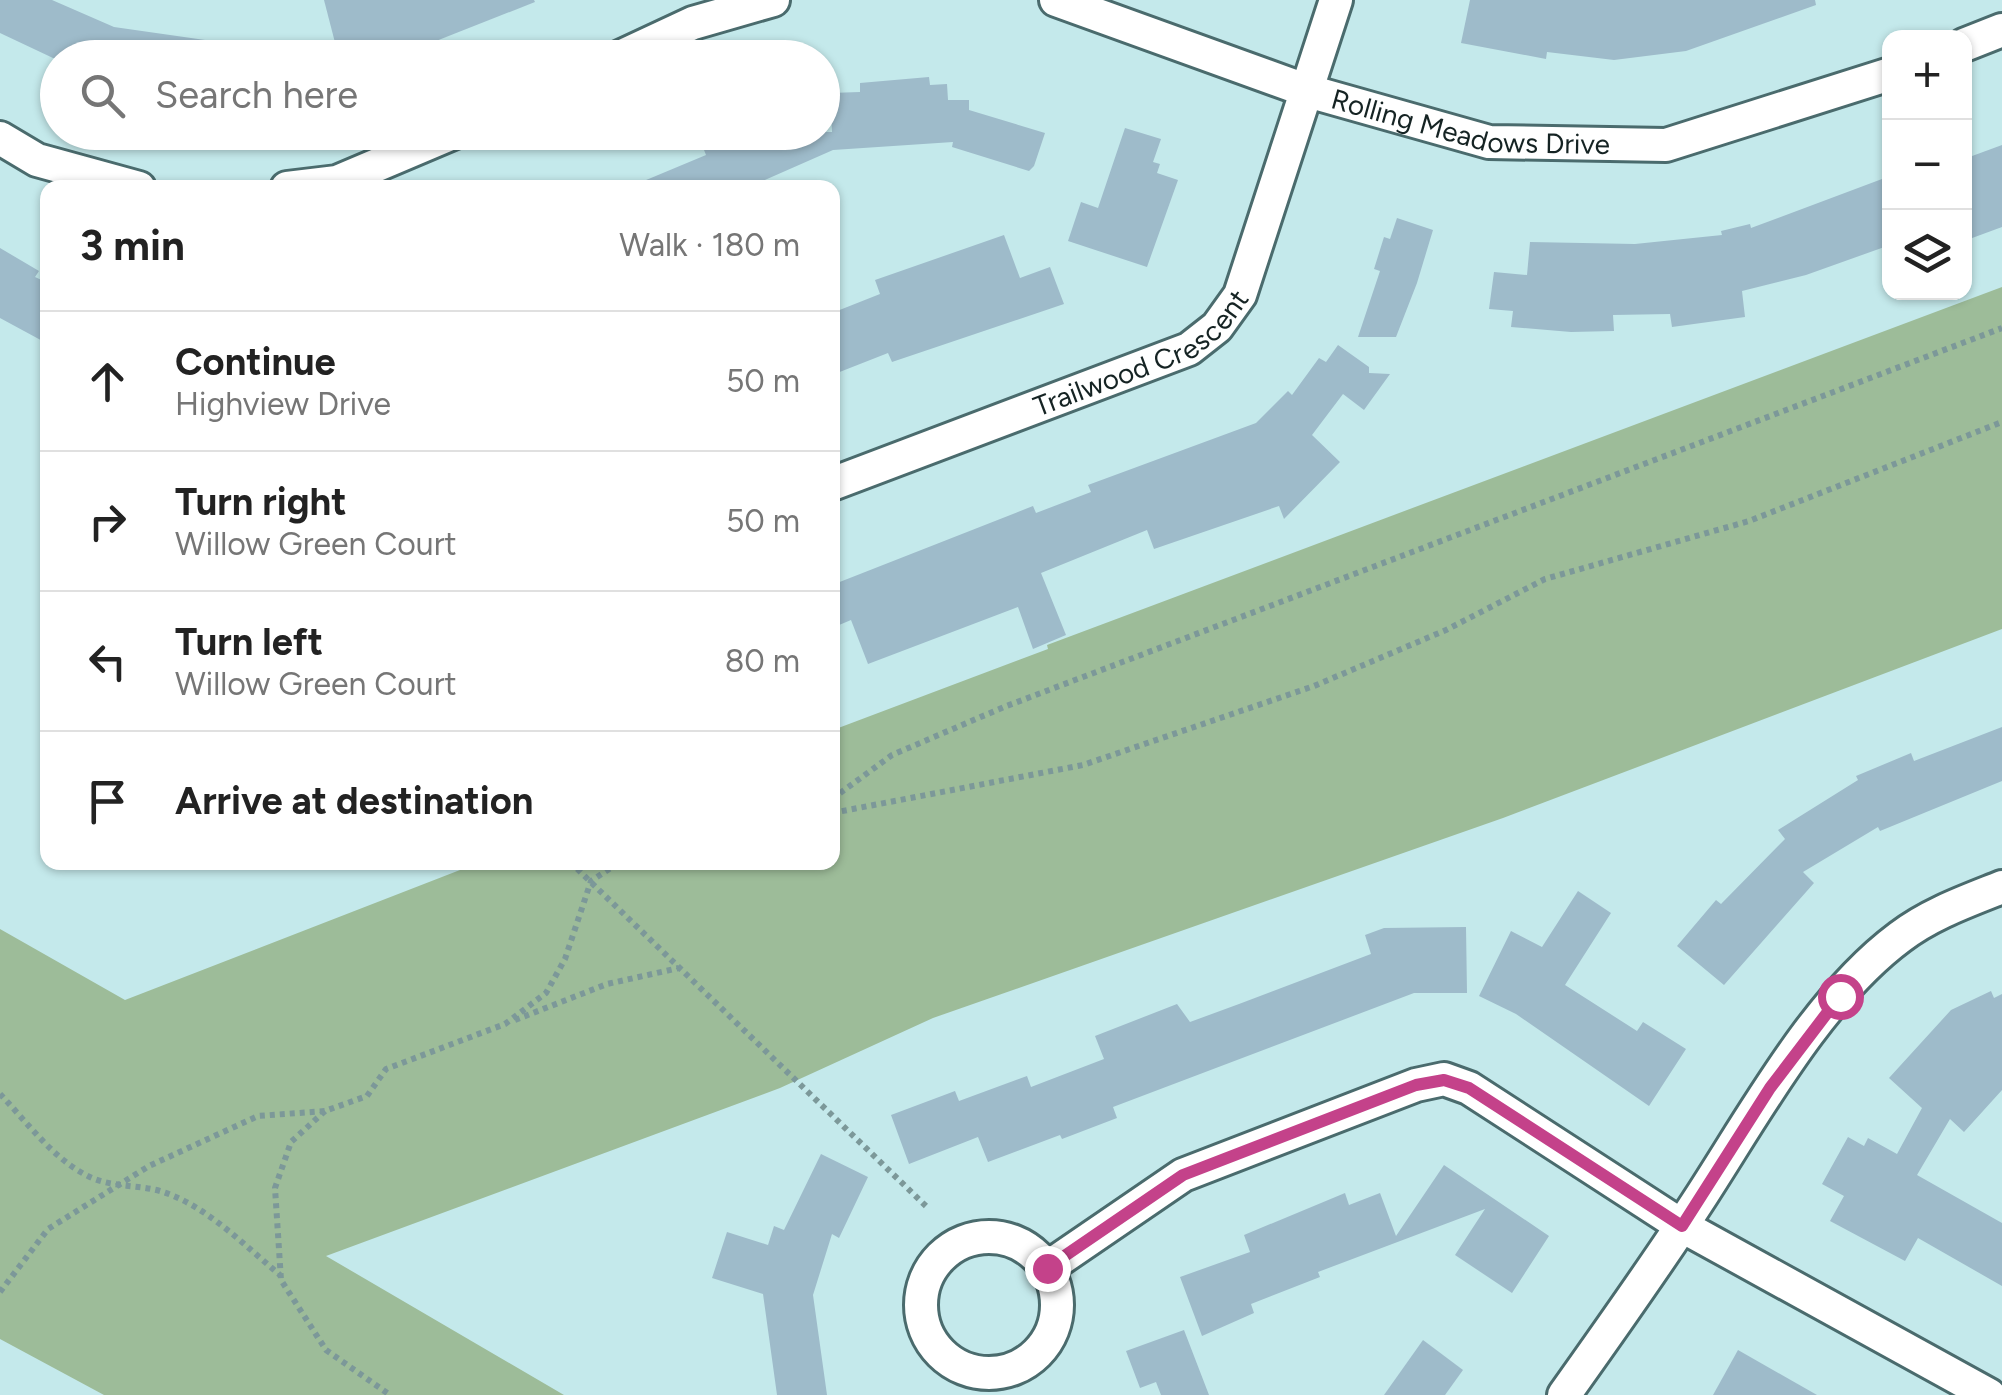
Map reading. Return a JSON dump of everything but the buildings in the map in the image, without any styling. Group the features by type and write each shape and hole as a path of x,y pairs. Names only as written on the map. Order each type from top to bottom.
{"street":[{"path":"657,40 694,23 773,0"},
{"name":"Rolling Meadows Drive","path":"1056,0 1308,91 1490,142 1666,145 1882,77"},
{"name":"Trailwood Crescent","path":"840,481 1189,349 1218,327 1240,296 1336,0"},
{"path":"1972,42 2002,30"},
{"path":"0,138 37,160 110,180"},
{"path":"349,180 415,150"},
{"path":"1564,1395 1682,1226 1770,1088 1840,996 1899,937 1948,908 2002,886"},
{"path":"1047,1268 1183,1175 1416,1085 1444,1080 1469,1088 1682,1226 1989,1395"},
{"path":"995,1236 1026,1247 1047,1268 1056,1290 1057,1314 1045,1345 1016,1368 987,1374 962,1368 930,1341 920,1304 926,1276 956,1245 995,1236"}],"path":[{"path":"840,793 892,755 1004,707 2002,328"},
{"path":"840,811 1083,765 1314,686 1446,630 1545,580 1748,521 2002,422"},
{"path":"579,870 929,1210"},
{"path":"505,1024 546,993 564,959 591,881 608,870"},
{"path":"0,1292 48,1229 149,1166 258,1116 325,1110 367,1096 386,1069 607,984 680,968"},
{"path":"0,1094 58,1155 85,1175 116,1186 159,1191 201,1210 280,1277 326,1350 390,1395"},
{"path":"280,1277 276,1188 291,1142 325,1110"}],"green space":[{"path":"2002,287 2002,629 1503,818 933,1018 780,1088 326,1256 564,1395 104,1395 0,1339 0,929 125,1000 460,870 840,870 840,727 1048,649 1047,645"}],"route":[{"path":"1047,1268 1183,1175 1416,1085 1444,1080 1469,1088 1682,1226 1770,1088 1840,996"}]}
